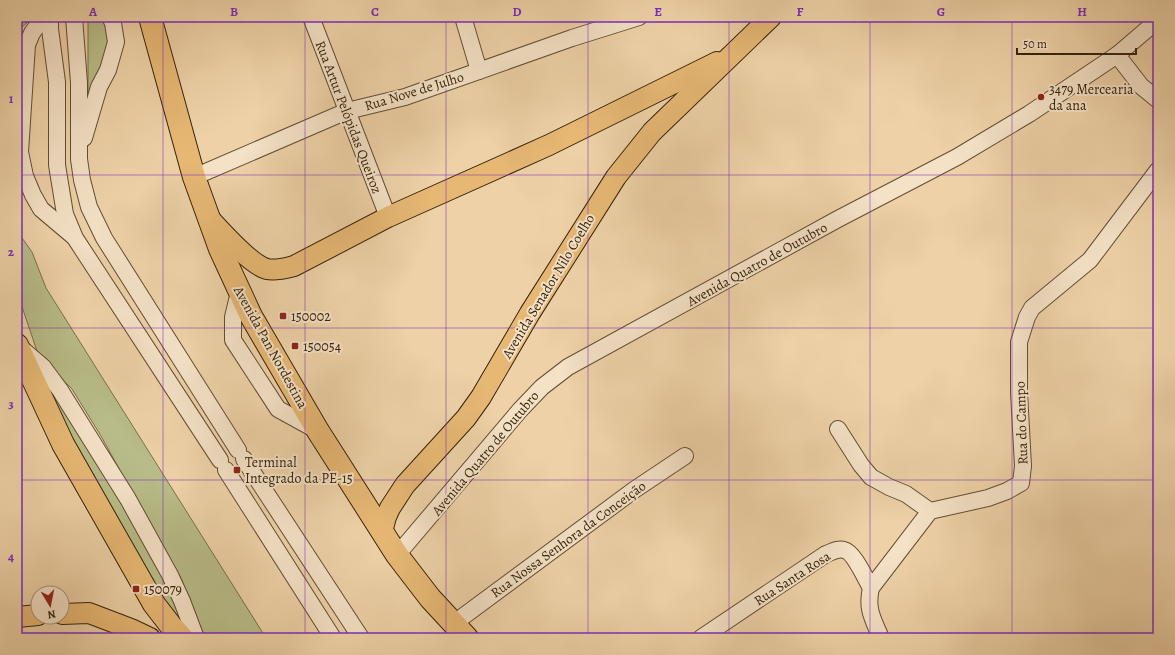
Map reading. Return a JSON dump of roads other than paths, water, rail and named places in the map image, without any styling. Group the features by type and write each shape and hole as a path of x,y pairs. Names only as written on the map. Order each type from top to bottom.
{"highway":[{"name":"Avenida Pan Nordestina","path":"150,17 194,177 220,249 251,316 318,431 397,555 460,631"},
{"path":"17,345 63,444 154,604 182,638"}],"main road":[{"name":"Avenida Senador Nilo Coelho","path":"382,532 390,508 404,485 466,418 481,397 530,313 616,178 652,132 771,17"},
{"name":"Avenida Senador Nilo Coelho","path":"209,218 255,264 267,269 282,269 294,266 388,217 549,145 733,54"},
{"path":"70,614 89,613 150,638"},
{"path":"17,617 30,615"}],"street":[{"path":"49,17 57,82 57,165 65,214 75,238 223,465 333,638"},
{"path":"49,17 37,26 27,45 20,152 25,176 33,196 41,209 75,238"},
{"path":"74,17 79,83 79,159 82,180 89,208 104,238 241,454 361,638"},
{"path":"79,159 90,114 99,87 108,70 116,42 115,28 112,18 110,17"},
{"name":"Rua Artur Pelópidas Queiroz","path":"310,17 388,217"},
{"path":"463,17 479,71"},
{"name":"Rua Nove de Julho","path":"194,177 347,111 405,96 572,38 639,17"},
{"name":"Avenida Quatro de Outubro","path":"397,555 520,410 542,387 568,367 838,218 957,157 1029,114 1117,55 1158,20"},
{"path":"1117,55 1141,86 1158,100"},
{"name":"Rua do Campo","path":"930,511 988,498 1007,491 1022,483 1023,466 1019,392 1019,342 1027,317 1032,308 1090,260 1158,170"},
{"path":"17,345 43,367 60,390 128,499 170,575 196,638"},
{"path":"838,429 861,466 871,477 906,494 930,511 871,588 868,599 869,609 881,638"},
{"name":"Rua Nossa Senhora da Conceição","path":"460,631 634,490 685,456"},
{"name":"Rua Santa Rosa","path":"702,638 826,554 837,550 846,550 852,556 871,588"}],"place":[{"name":"3479 Mercearia da ana","path":"1041,97"},
{"name":"150002","path":"283,316"},
{"name":"150054","path":"295,346"},
{"name":"Terminal Integrado da PE-15","path":"237,470"},
{"name":"150079","path":"136,589"}]}
